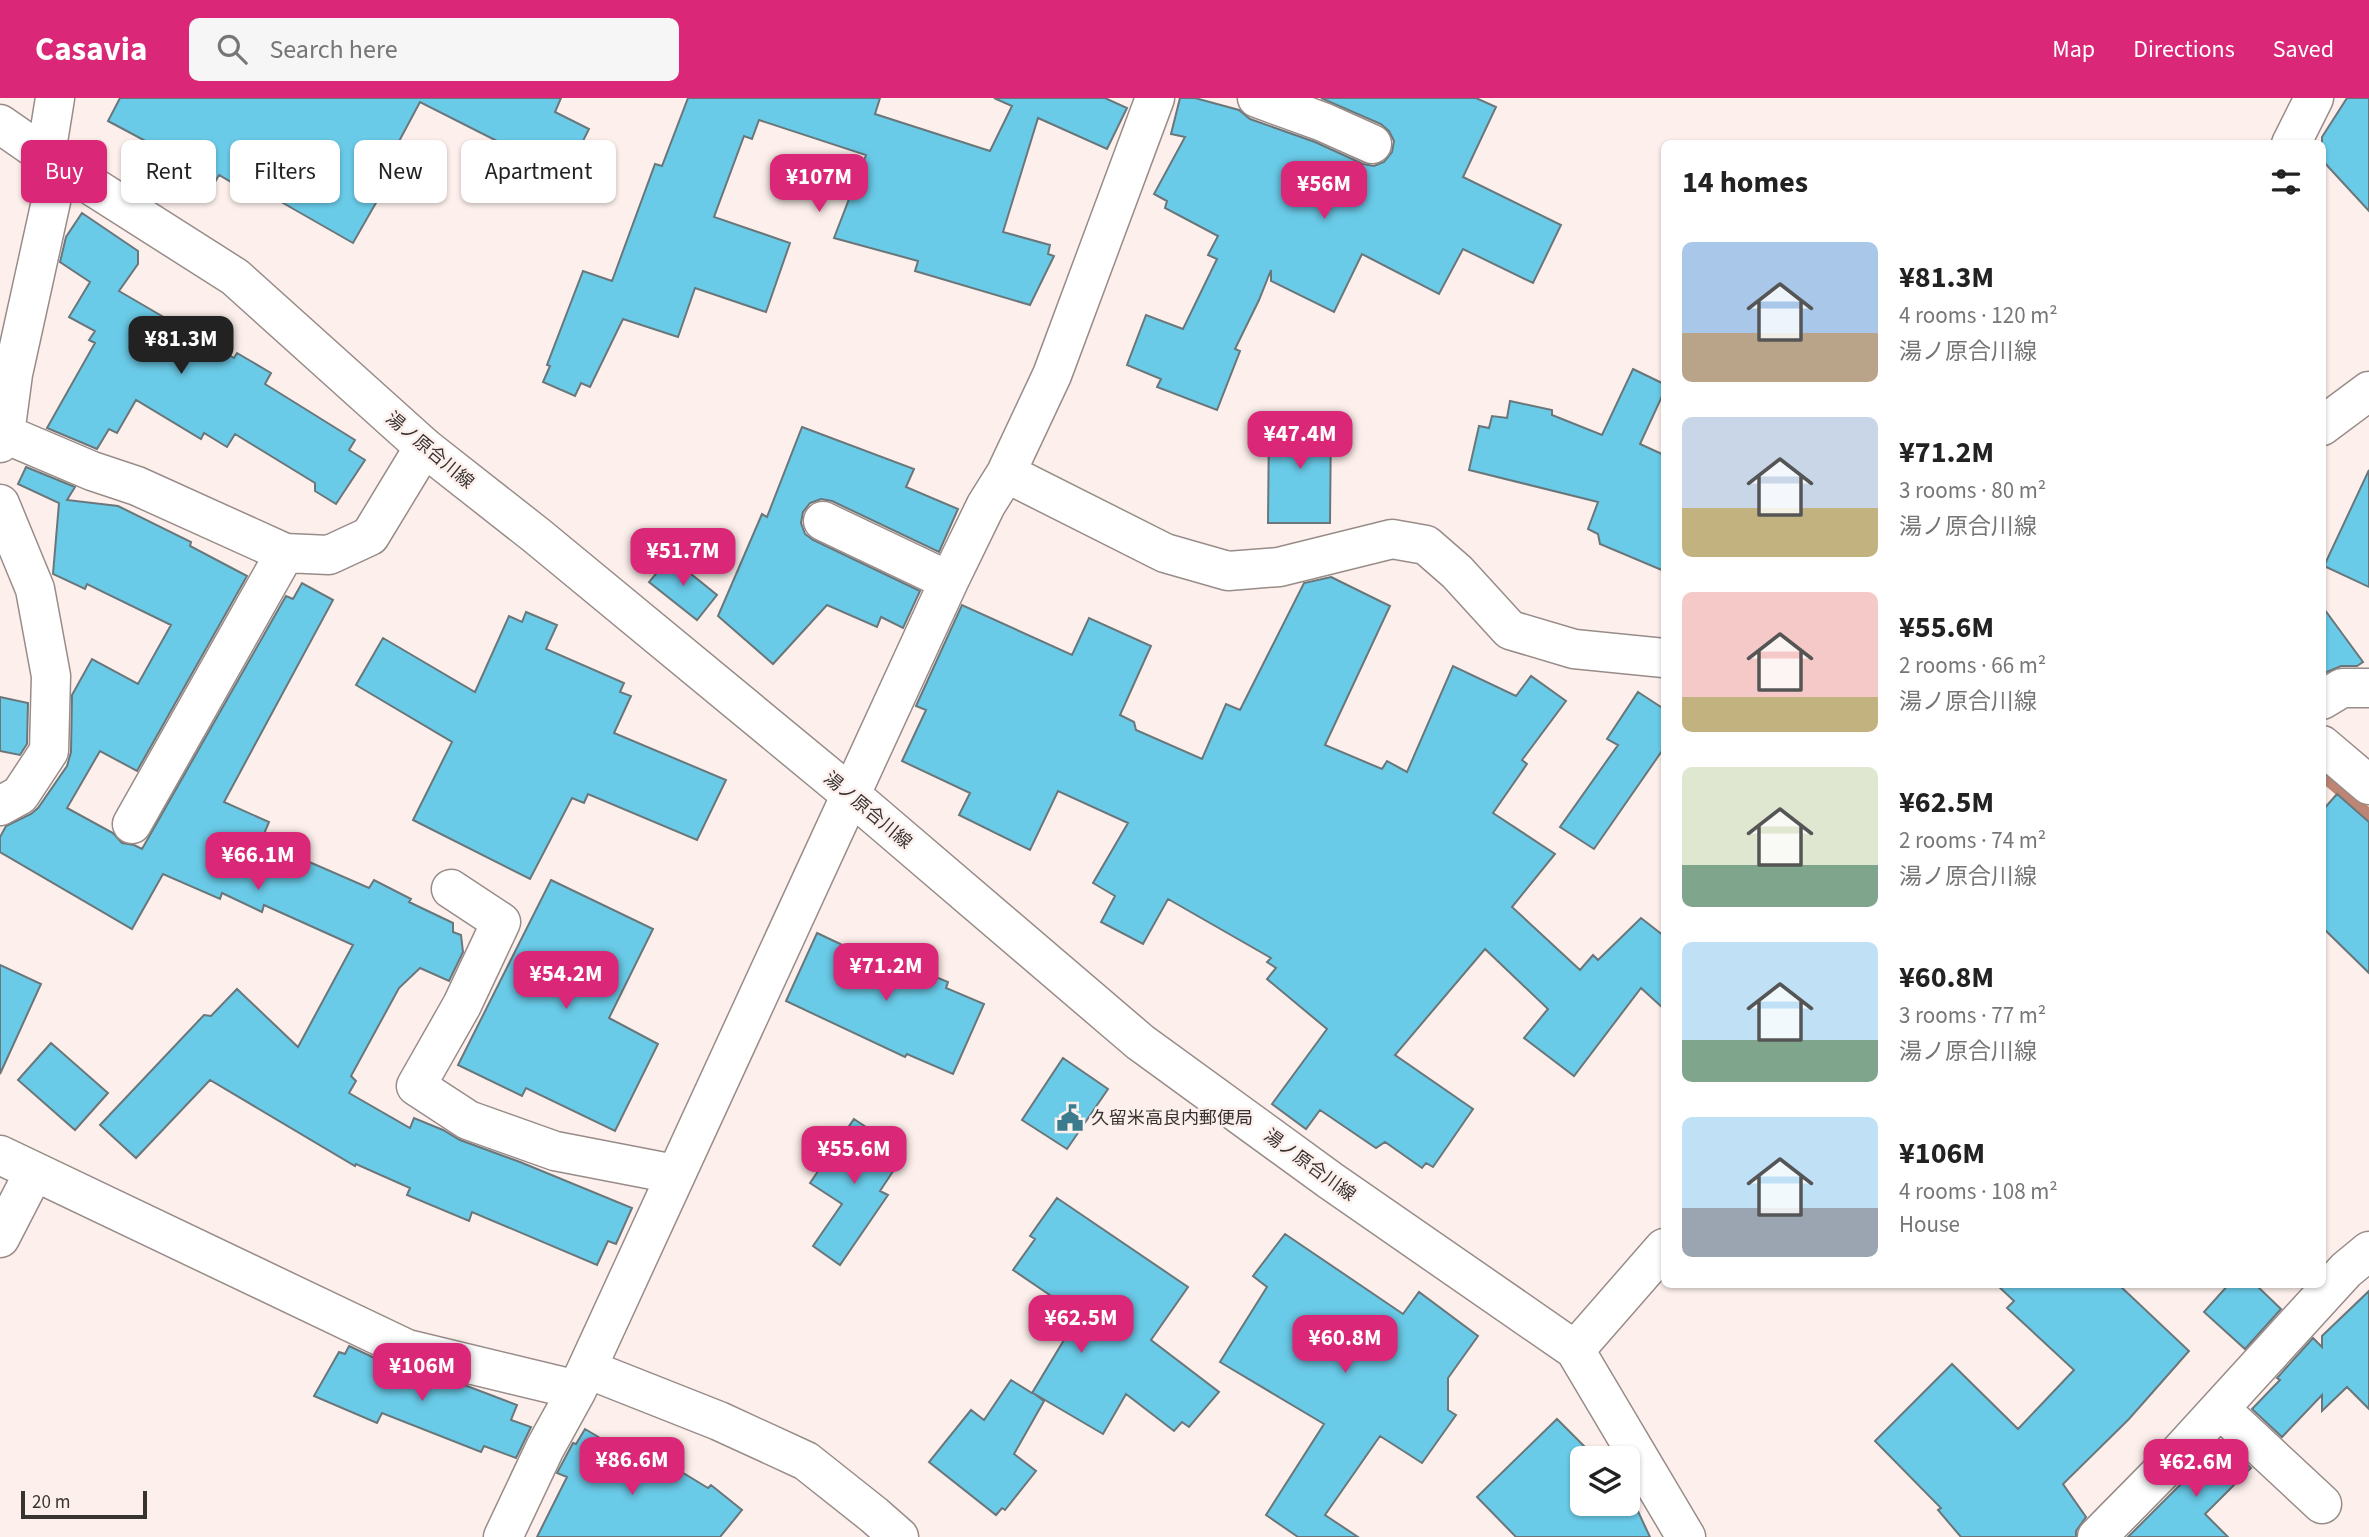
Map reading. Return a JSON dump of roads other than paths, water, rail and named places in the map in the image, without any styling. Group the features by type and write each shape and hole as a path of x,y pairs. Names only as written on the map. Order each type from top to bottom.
{"street":[{"path":"54,140 55,98"},
{"path":"503,1537 545,1448 586,1381 674,1174 949,581 986,505 1006,473 1052,375 1155,98"},
{"path":"1257,98 1323,122 1372,144"},
{"path":"2293,140 2314,98"},
{"name":"湯ノ原合川線","path":"0,124 24,140"},
{"name":"湯ノ原合川線","path":"107,195 235,277 424,447 536,534 851,795 1140,1042 1331,1181 1575,1350 1686,1537"},
{"path":"45,203 3,438 137,486 285,553 329,555 370,536 424,447"},
{"path":"2326,423 2369,391"},
{"path":"1006,473 1165,553 1228,571 1279,567 1392,539 1426,545 1457,572 1510,630 1574,649 1661,658"},
{"path":"0,504 35,589 51,676 50,751 20,795 0,806"},
{"path":"823,521 949,581"},
{"path":"132,824 285,553"},
{"path":"2326,698 2342,688 2369,688"},
{"path":"2326,748 2369,785"},
{"path":"451,889 501,922 462,1005 416,1086 468,1120 555,1151 674,1174"},
{"path":"0,1155 407,1349 586,1381 719,1421 806,1461 899,1537"},
{"path":"0,1238 34,1172"},
{"path":"1575,1350 1661,1251"},
{"path":"2097,1537 2220,1409 2346,1270 2369,1251"},
{"path":"2220,1409 2322,1504"}],"waterway":[{"path":"2326,778 2369,815"}],"place":[{"name":"久留米高良内郵便局","path":"1070,1118"}]}
